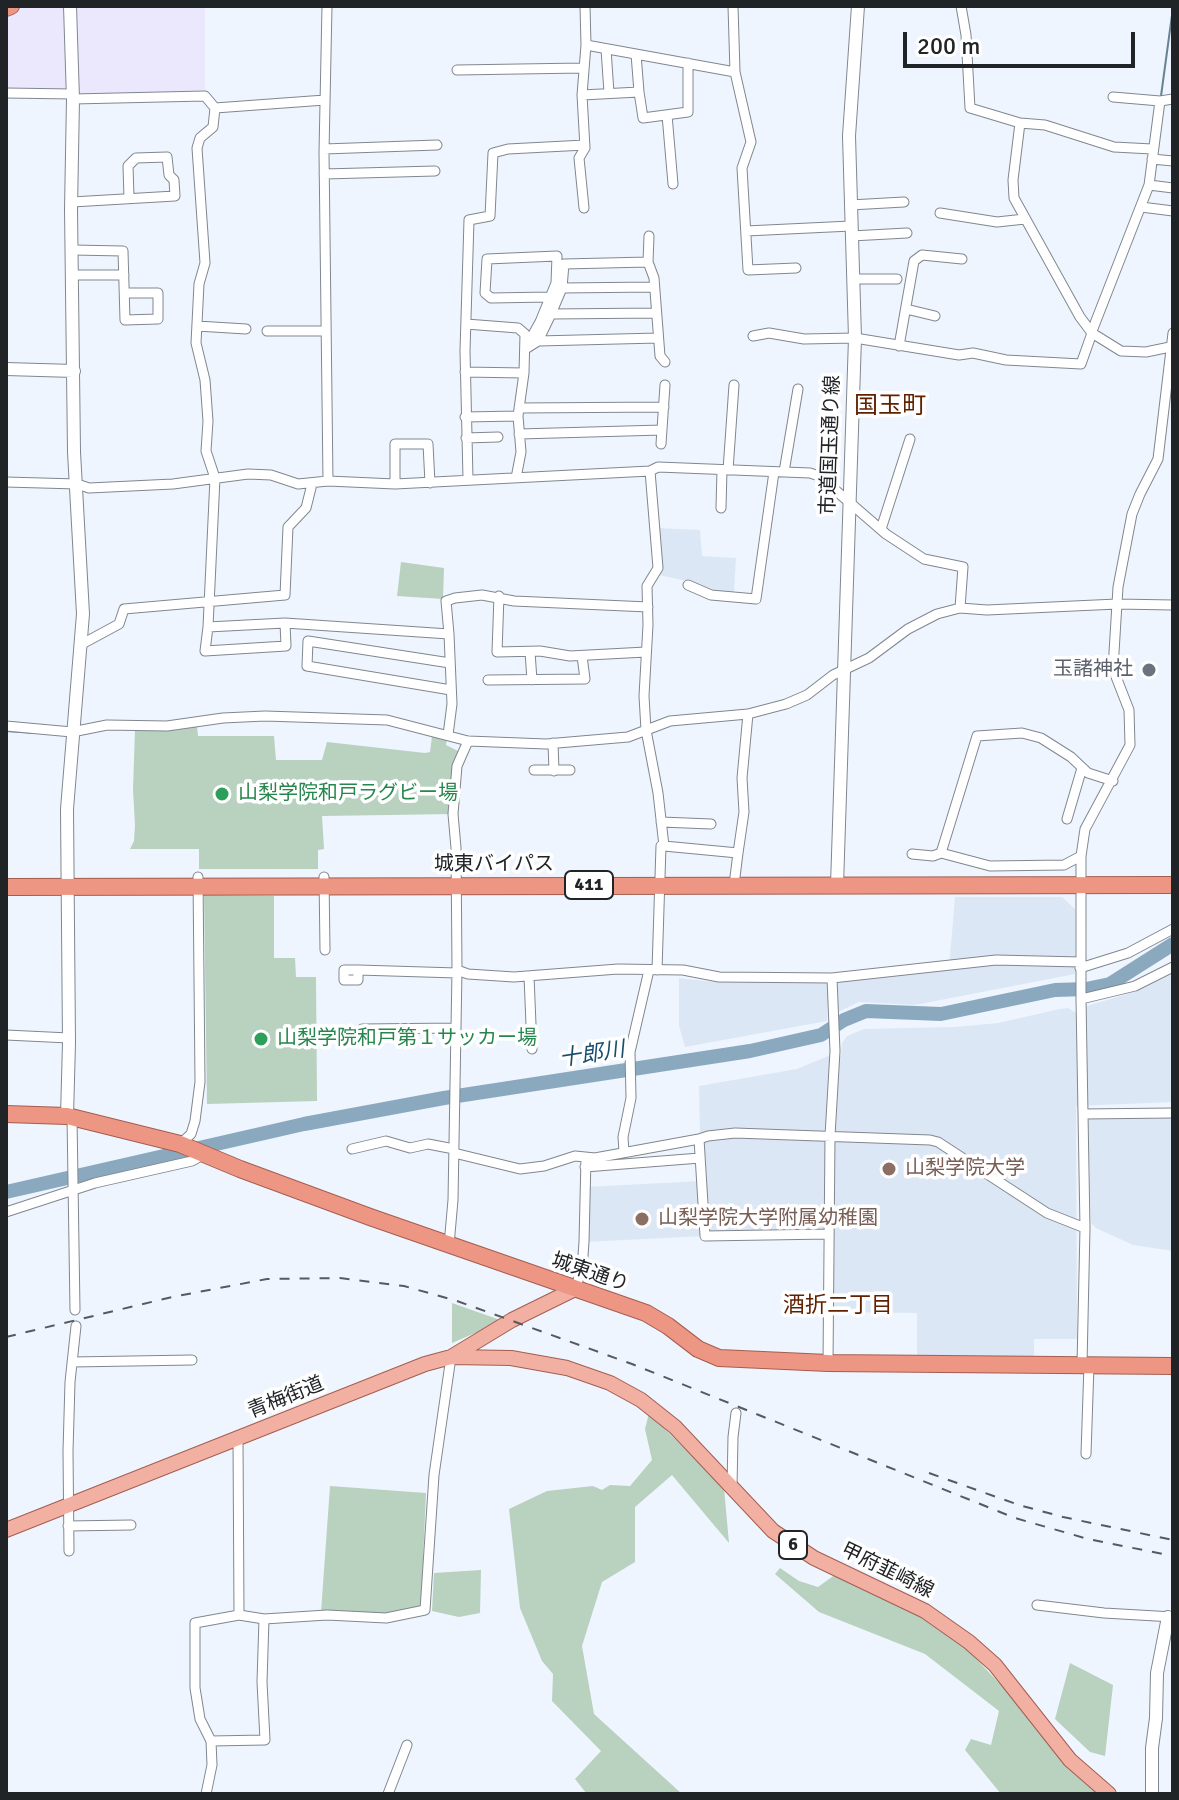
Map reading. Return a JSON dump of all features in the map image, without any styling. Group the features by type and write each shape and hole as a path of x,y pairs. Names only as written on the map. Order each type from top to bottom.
{"highway":[{"name":"城東バイパス","path":"1080,881 1173,876"},
{"name":"城東バイパス","path":"6,877 67,881 1080,881 1173,885"},
{"name":"城東バイパス","path":"6,887 67,881"},
{"name":"城東通り","path":"6,1114 69,1117 180,1144 449,1245 646,1313 698,1349 719,1358 828,1363 1173,1366"}],"main road":[{"name":"青梅街道","path":"6,1530 425,1364 451,1357 512,1320 575,1289"},
{"name":"甲府韮崎線","path":"451,1357 528,1360 567,1368 610,1383 641,1400 675,1427 773,1531 836,1570 925,1611 969,1642 995,1665 1070,1760 1109,1794"}],"street":[{"path":"70,6 74,371 82,644 67,809 69,1117 75,1310"},
{"path":"327,6 324,174 328,481"},
{"path":"584,208 579,158 585,145 582,68 586,45 585,6"},
{"path":"733,6 735,72 751,142 742,168 748,270 796,268"},
{"name":"市道国玉通り線","path":"837,881 855,338 849,136 858,6"},
{"path":"961,6 966,35 970,108 1020,123 1045,125 1114,147 1173,161"},
{"path":"586,45 735,72"},
{"path":"606,49 609,93"},
{"path":"636,54 643,118 688,112 688,63"},
{"path":"457,70 582,68"},
{"path":"582,95 639,92"},
{"path":"6,93 73,97 205,96 215,108 213,127 200,138 197,148 205,263 199,284 196,343 205,380 208,421 206,451 215,478 205,651 286,646 285,623"},
{"path":"1113,97 1160,101 1173,99"},
{"path":"215,108 325,100"},
{"path":"753,336 769,333 804,339 855,338 1019,362 1081,364 1149,185 1160,101"},
{"path":"667,115 673,184"},
{"path":"1020,123 1014,198 1073,307 1092,332 1106,344 1132,353 1170,347"},
{"path":"324,149 437,145"},
{"path":"468,479 465,372 469,220 490,216 493,153 508,149 585,145"},
{"path":"72,202 175,196 167,157 136,158 128,166 129,198"},
{"path":"324,174 435,171"},
{"path":"1149,185 1173,188"},
{"path":"850,205 904,202"},
{"path":"1141,207 1173,211"},
{"path":"940,213 997,222 1025,219"},
{"path":"746,231 907,233"},
{"path":"649,236 648,262 654,287 660,356 665,362"},
{"path":"73,250 123,251 125,320 158,319 158,293 125,293"},
{"path":"899,346 914,261 922,255 962,259"},
{"path":"525,346 556,283 557,256 487,259 485,293 491,298 549,297"},
{"path":"538,341 562,288 564,264 648,262"},
{"path":"73,275 124,275"},
{"path":"853,279 897,279"},
{"path":"562,288 654,287"},
{"path":"906,309 935,316"},
{"path":"551,314 656,313"},
{"path":"466,324 518,328 525,334 524,373 518,412 521,452 516,478"},
{"path":"197,326 246,329"},
{"path":"267,331 325,331"},
{"path":"1086,1454 1081,856 1085,829 1127,754 1131,732 1129,710 1113,669 1117,604 1132,514 1158,459 1173,333"},
{"path":"525,346 538,341 658,338"},
{"path":"6,369 74,371"},
{"path":"465,372 524,373"},
{"path":"661,444 665,385"},
{"path":"721,508 734,385"},
{"path":"688,585 711,595 756,599 798,389"},
{"path":"465,417 664,407"},
{"path":"519,434 662,430"},
{"path":"466,438 498,437"},
{"path":"881,529 910,439"},
{"path":"395,484 395,444 428,444 430,483"},
{"path":"6,482 77,484 89,488 173,484 248,474 271,475 298,484 328,481 395,484 650,471 658,467 819,476 881,529 924,559 963,567 960,608"},
{"path":"650,471 658,568 647,586 644,696 646,730 664,846"},
{"path":"82,644 119,624 124,609 285,595 288,527 306,508 312,484"},
{"path":"448,735 451,690 446,601 482,595 514,601 648,607"},
{"path":"499,596 492,652 540,651 582,656 646,652"},
{"path":"6,726 72,732 107,725 167,726 265,716 387,720 468,741 553,743 628,737 670,721 748,714 786,704 807,695 833,675 869,658 918,624 937,614 960,608 1173,605"},
{"path":"208,627 330,624 449,634"},
{"path":"329,645 330,624"},
{"path":"450,663 308,641 307,666 451,690"},
{"path":"530,652 532,680"},
{"path":"488,680 585,679 582,656"},
{"path":"734,881 744,812 742,778 748,714"},
{"path":"941,853 977,736 1022,733 1041,738 1088,773 1113,781"},
{"path":"449,1245 457,971 453,814 457,766 468,741"},
{"path":"553,743 554,771"},
{"path":"1067,819 1082,768"},
{"path":"534,770 570,770"},
{"path":"661,822 711,824"},
{"path":"624,1152 623,1137 631,1086 629,1062 653,970 661,846 738,853"},
{"path":"912,854 933,856 941,853 990,866 1064,865 1081,856"},
{"path":"180,1144 191,1134 200,1082 198,881"},
{"path":"324,881 325,950"},
{"path":"358,970 457,971 529,976 618,969 683,970 719,977 832,978 996,960 1081,968 1128,953 1173,929"},
{"path":"1081,999 1135,986 1173,967"},
{"path":"529,976 532,1049"},
{"path":"828,1363 830,1136 835,1051 832,978"},
{"path":"362,1029 456,1028"},
{"path":"6,1035 69,1038"},
{"path":"1083,1114 1173,1113"},
{"path":"585,1162 624,1152 735,1133 938,1142 1047,1213 1085,1228"},
{"path":"699,1139 705,1236 829,1234"},
{"path":"352,1149 386,1141 410,1148 428,1144 520,1169 544,1166 575,1156 585,1162 700,1158"},
{"path":"6,1212 72,1190 192,1161 204,1154"},
{"path":"575,1289 582,1269 585,1162"},
{"path":"69,1551 68,1451 76,1326"},
{"path":"210,1793 211,1741 200,1719 195,1688 195,1623 239,1615 264,1619 327,1615 386,1618 425,1610 434,1475 451,1357"},
{"path":"72,1362 192,1360"},
{"path":"732,1487 736,1413"},
{"path":"238,1439 239,1615"},
{"path":"68,1526 131,1525"},
{"path":"1037,1605 1170,1617 1157,1673 1152,1794"},
{"path":"211,1741 265,1740 262,1682 264,1619"},
{"path":"388,1794 407,1745"}],"shaded area":[{"path":"205,6 205,96 6,93 6,8"},
{"path":"658,528 700,530 702,556 736,558 734,593 712,592 691,582 659,575"},
{"path":"955,897 1062,897 1075,909 1075,974 915,1005 859,1002 836,1013 835,981 949,968"},
{"name":"山梨学院大学","path":"1173,974 1173,1102 1076,1106 1077,1339 1034,1339 1034,1359 917,1361 917,1313 833,1312 829,1235 705,1236 584,1242 585,1187 701,1181 699,1086 797,1069 828,1056 841,1056 842,1043 847,1036 864,1029 955,1027 998,1023 1068,1008 1075,1012 1137,991"},
{"path":"679,978 714,982 829,983 827,1021 685,1047 679,1026"},
{"path":"1173,1118 1173,1251 1133,1245 1096,1228 1091,1223 1088,1119"}],"green space":[{"path":"401,562 444,568 443,599 397,596"},
{"name":"山梨学院和戸ラグビー場","path":"197,726 198,736 274,736 276,760 322,760 327,742 425,753 430,752 432,736 447,738 446,745 462,753 453,814 322,816 324,849 318,850 318,869 199,869 199,849 130,849 135,825 135,729 172,730"},
{"name":"山梨学院和戸第１サッカー場","path":"204,895 274,896 274,958 295,958 296,977 316,977 317,1101 207,1104"},
{"path":"452,1303 503,1321 452,1343"},
{"path":"649,1413 724,1488 729,1543 672,1475 635,1507 635,1562 602,1582 582,1646 594,1714 682,1794 587,1794 575,1779 601,1751 552,1701 553,1674 542,1661 520,1608 509,1509 547,1491 630,1486 652,1460 645,1429"},
{"path":"330,1486 426,1493 421,1606 386,1615 321,1612"},
{"path":"780,1568 799,1581 818,1587 836,1574 923,1614 965,1647 1104,1794 1001,1794 965,1750 971,1739 991,1745 999,1711 925,1654 819,1612 775,1574"},
{"path":"481,1570 480,1613 459,1617 432,1611 434,1573"},
{"path":"1070,1663 1113,1685 1105,1756 1090,1752 1055,1719"}],"waterway":[{"path":"1161,96 1172,15"},
{"path":"6,731 36,733"},
{"name":"十郎川","path":"6,1192 304,1124 444,1098 750,1051 821,1035 844,1020 866,1011 941,1014 1055,990 1110,984 1173,944"}],"railway":[{"path":"6,1337 172,1297 267,1279 340,1278 404,1286 457,1301 632,1364 1015,1518 1088,1539 1173,1556"},
{"path":"929,1473 1019,1505 1173,1540"}],"place":[{"name":"玉諸神社","path":"1149,670"},
{"name":"山梨学院和戸ラグビー場","path":"222,794"},
{"name":"山梨学院和戸第１サッカー場","path":"261,1039"},
{"name":"山梨学院大学","path":"889,1169"},
{"name":"山梨学院大学附属幼稚園","path":"642,1219"}],"district":[{"name":"国玉町","path":"890,407"},
{"name":"酒折二丁目","path":"838,1306"}]}
